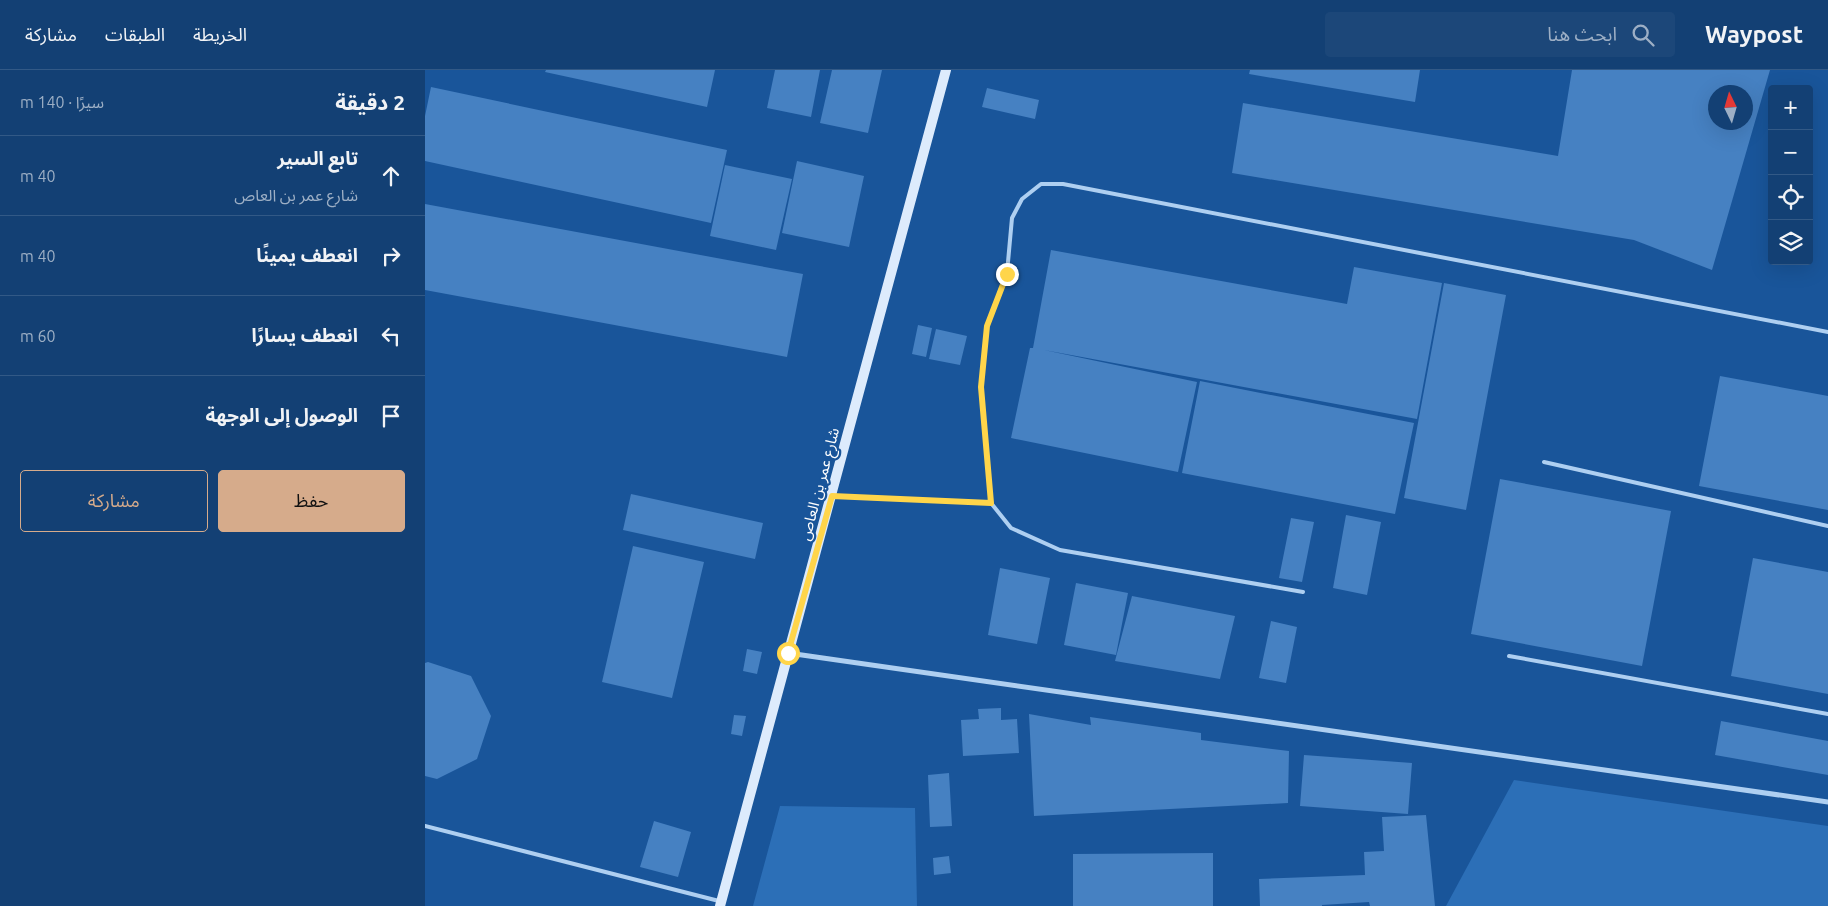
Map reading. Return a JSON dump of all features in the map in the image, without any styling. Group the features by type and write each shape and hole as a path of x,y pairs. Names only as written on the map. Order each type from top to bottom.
{"street":[{"name":"شارع عمر بن العاص","path":"721,904 946,70"},
{"path":"788,653 1828,802"}],"lane":[{"path":"1303,592 1060,550 1011,528 991,503 981,387 987,326 1007,274 1012,218 1022,198 1041,184 1063,184 1828,332"},
{"path":"1544,462 1828,526"},
{"path":"832,496 991,503"},
{"path":"1509,656 1828,714"},
{"path":"425,826 721,904"}],"shaded area":[{"path":"1514,780 1828,826 1828,906 1446,906"},
{"path":"780,806 915,808 917,906 753,906"}],"building":[{"path":"546,70 715,70 707,107 545,72"},
{"path":"775,70 820,70 811,117 767,108"},
{"path":"832,70 882,70 868,133 820,123"},
{"path":"1250,70 1420,70 1415,102 1249,74"},
{"path":"1572,70 1770,70 1753,129 1753,85 1708,85 1708,130 1753,130 1712,270 1634,240 1232,173 1243,103 1558,156"},
{"path":"431,87 727,150 711,223 425,161 425,116"},
{"path":"987,88 1039,100 1035,119 982,107"},
{"path":"797,161 864,176 849,247 782,233"},
{"path":"725,165 792,179 776,250 710,236"},
{"path":"425,204 803,274 787,357 425,290"},
{"path":"1051,250 1347,304 1354,267 1442,283 1417,419 1044,350 1197,382 1178,472 1011,438 1030,348 1033,348"},
{"path":"1444,283 1506,295 1466,510 1404,498"},
{"path":"918,325 932,328 926,357 912,354"},
{"path":"936,329 967,336 960,365 929,359"},
{"path":"1720,376 1828,396 1828,510 1699,486"},
{"path":"1200,381 1414,423 1395,514 1182,473"},
{"path":"1500,479 1671,511 1642,666 1471,634"},
{"path":"631,494 763,523 755,559 623,530"},
{"path":"1346,515 1381,522 1367,595 1333,588"},
{"path":"1291,518 1314,522 1302,582 1279,578"},
{"path":"633,546 704,562 672,698 602,682"},
{"path":"1753,558 1828,572 1828,694 1731,676"},
{"path":"1000,568 1050,578 1037,644 988,635"},
{"path":"1076,583 1128,593 1116,655 1064,645"},
{"path":"1132,596 1235,616 1220,679 1115,661"},
{"path":"1271,621 1297,627 1286,683 1259,678"},
{"path":"747,649 762,652 757,674 743,671"},
{"path":"428,662 471,676 491,716 477,759 437,779 425,776 425,663"},
{"path":"1001,708 1001,720 1017,719 1019,753 963,756 961,720 979,719 978,709"},
{"path":"1029,714 1091,725 1090,717 1201,733 1201,740 1289,751 1288,803 1034,816"},
{"path":"734,715 746,716 742,736 731,734"},
{"path":"1721,721 1828,741 1828,775 1715,755"},
{"path":"1304,755 1412,763 1408,814 1300,806"},
{"path":"949,773 952,826 930,827 928,775"},
{"path":"1426,815 1435,906 1370,906 1369,902 1322,906 1260,906 1259,879 1365,875 1364,852 1384,851 1382,817"},
{"path":"654,821 691,832 678,877 640,867"},
{"path":"1213,853 1213,906 1073,906 1073,854"},
{"path":"949,856 951,873 934,875 933,858"}],"route":[{"path":"788,653 832,496 991,503 981,387 987,326 1007,274"}]}
